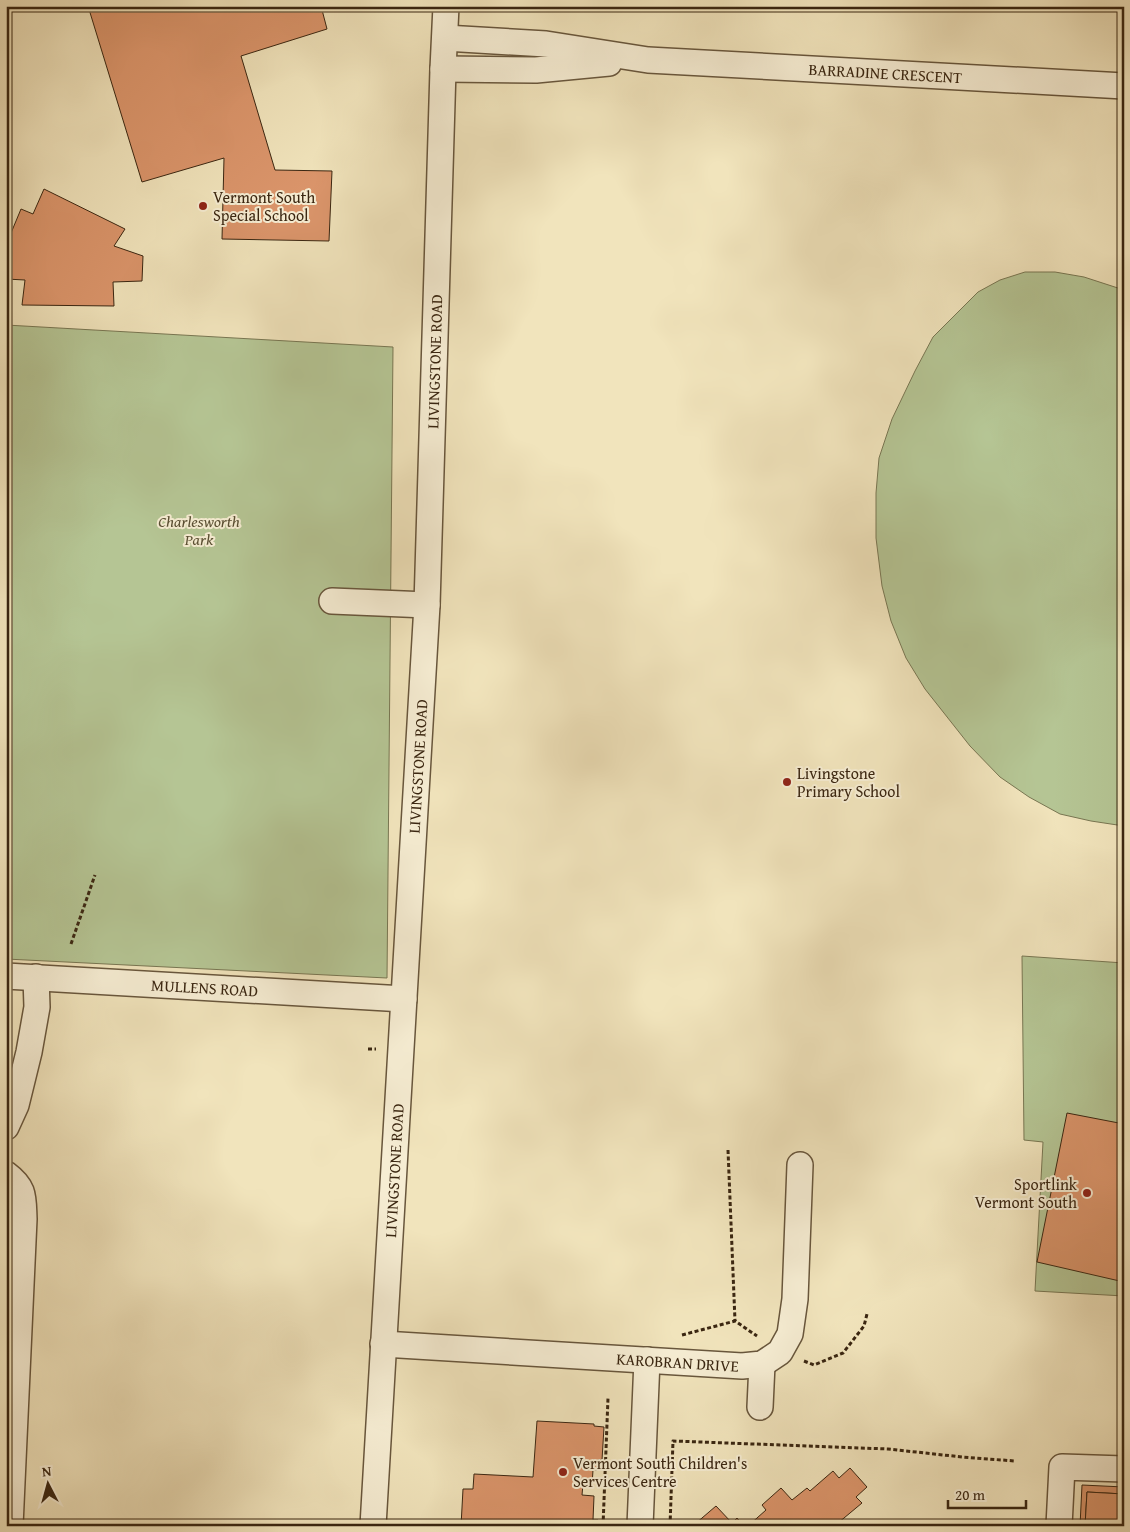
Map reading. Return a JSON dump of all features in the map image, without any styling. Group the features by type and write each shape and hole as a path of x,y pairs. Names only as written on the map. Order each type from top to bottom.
{"street":[{"name":"LIVINGSTONE ROAD","path":"373,1526 426,605 446,6"},
{"name":"BARRADINE CRESCENT","path":"445,38 546,44 648,60 1124,86"},
{"name":"BARRADINE CRESCENT","path":"443,69 536,70 648,60"},
{"path":"332,600 426,605"},
{"name":"MULLENS ROAD","path":"6,976 404,999"},
{"path":"6,1126 16,1106 29,1052 37,1008 36,977"},
{"name":"KAROBRAN DRIVE","path":"383,1344 742,1366 762,1364 780,1352 790,1334 795,1299 800,1165"},
{"path":"6,1174 14,1179 23,1193 24,1219 10,1526"},
{"path":"640,1526 646,1360"},
{"path":"760,1408 762,1364"},
{"path":"1059,1526 1062,1467 1124,1469"}],"path":[{"path":"71,944 95,875"},
{"path":"728,1150 734,1321"},
{"path":"603,1526 608,1398"},
{"path":"670,1526 673,1441 888,1449 1015,1461"}],"green space":[{"path":"1025,272 1055,272 1084,277 1124,290 1124,826 1060,814 1029,797 1000,777 970,746 925,689 906,658 891,621 882,586 876,538 876,493 879,458 892,419 933,337 978,292 1000,280"},
{"name":"Charlesworth Park","path":"6,325 393,347 387,978 6,959"},
{"path":"1022,956 1124,963 1124,1296 1035,1291 1043,1142 1024,1140"}],"building":[{"path":"88,6 321,6 327,29 241,56 275,170 332,171 329,241 222,239 224,158 142,182"},
{"path":"44,189 125,229 114,246 143,256 142,281 113,282 114,306 22,305 25,280 6,279 6,245 21,209 33,214"},
{"name":"Sportlink Vermont South","path":"1067,1113 1124,1124 1124,1282 1037,1262"},
{"name":"Vermont South Children's Services Centre","path":"537,1421 594,1424 594,1426 604,1427 602,1460 598,1460 597,1470 593,1470 592,1485 583,1484 582,1495 594,1496 593,1520 598,1520 598,1526 461,1526 463,1489 473,1489 474,1474 533,1477"},
{"path":"850,1468 867,1487 856,1497 862,1503 838,1523 840,1526 748,1526 766,1510 762,1505 781,1488 792,1500 807,1488 810,1491 833,1471 839,1478"},
{"path":"1082,1485 1124,1487 1124,1494 1087,1492 1085,1526 1080,1526"},
{"path":"1087,1492 1124,1494 1124,1526 1085,1526"},
{"path":"716,1506 732,1523 737,1518 744,1526 696,1526 695,1524"}],"place":[{"name":"Vermont South Special School","path":"203,206"},
{"name":"Livingstone Primary School","path":"787,782"},
{"name":"Sportlink Vermont South","path":"1087,1193"},
{"name":"Vermont South Children's Services Centre","path":"563,1472"}]}
